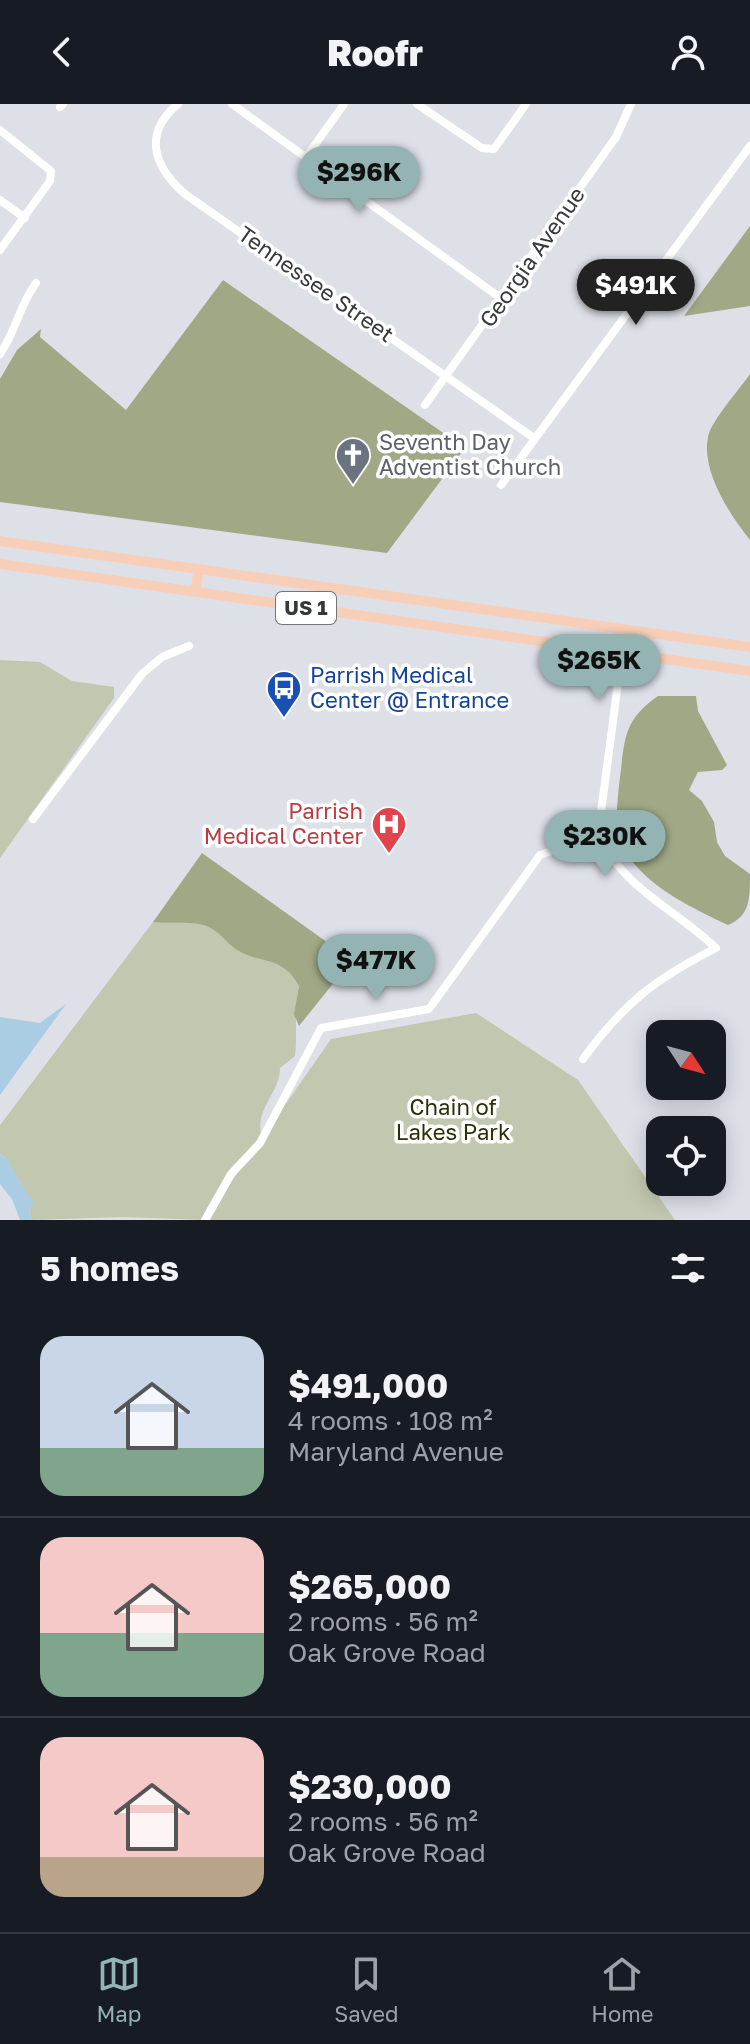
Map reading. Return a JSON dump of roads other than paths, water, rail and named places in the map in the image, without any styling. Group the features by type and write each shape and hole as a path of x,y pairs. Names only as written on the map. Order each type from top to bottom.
{"main road":[{"name":"US 1","path":"0,541 750,647"},
{"name":"US 1","path":"0,564 750,671"},
{"path":"195,592 199,569"}],"street":[{"name":"Tennessee Street","path":"178,104 165,115 157,138 157,162 166,178 534,438"},
{"path":"232,104 502,299"},
{"path":"307,156 344,104"},
{"path":"417,104 482,148 494,149 526,104"},
{"name":"Georgia Avenue","path":"425,405 616,137 631,104"},
{"path":"0,130 51,171 50,181 0,250"},
{"path":"501,485 750,146"},
{"path":"0,200 25,218"},
{"path":"0,354 15,331 19,307 36,283"},
{"path":"583,1059 609,1023 664,975 716,948 695,928 636,888 611,861 598,835 625,630"},
{"path":"33,819 142,674 162,657 189,646"},
{"path":"205,1220 231,1174 260,1143 321,1028 429,1009 540,855 598,835"}],"water":[{"path":"66,1004 0,1095 0,1017 40,1023"},
{"path":"0,1154 6,1158 34,1204 29,1210 32,1220 20,1220 12,1199 0,1184"}],"place":[{"name":"Seventh Day Adventist Church","path":"353,486"},
{"name":"Parrish Medical Center @ Entrance","path":"284,719"},
{"name":"Parrish Medical Center","path":"389,855"}],"park label":[{"name":"Chain of Lakes Park","path":"453,1120"}]}
